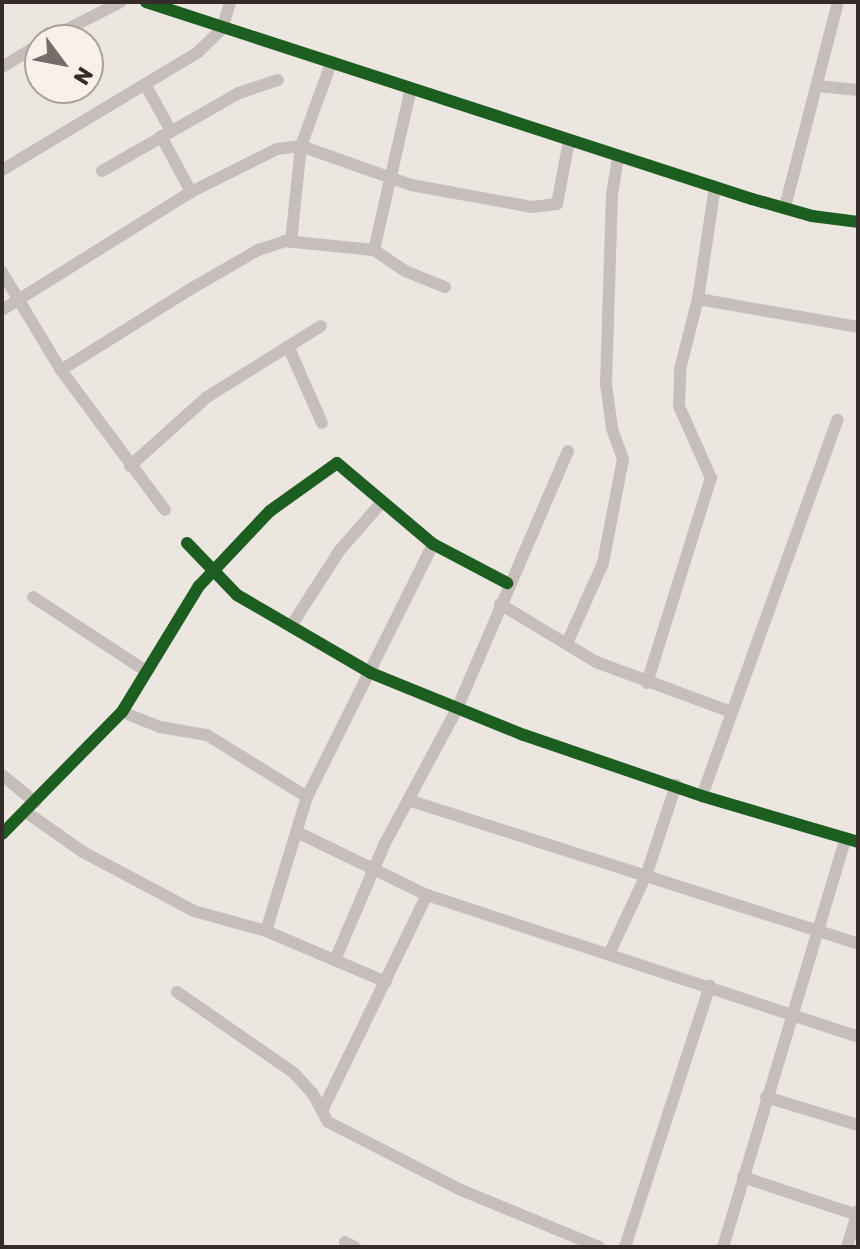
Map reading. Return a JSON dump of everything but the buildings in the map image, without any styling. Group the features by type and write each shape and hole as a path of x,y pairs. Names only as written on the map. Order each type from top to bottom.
{"street":[{"path":"78,24 121,2"},
{"path":"146,2 715,187 785,207 858,222"},
{"path":"2,170 185,62 222,29 230,2"},
{"path":"785,207 838,2"},
{"path":"2,67 24,54"},
{"path":"291,242 301,146 332,61"},
{"path":"102,171 251,88 278,80"},
{"path":"145,84 191,192"},
{"path":"818,86 858,90"},
{"path":"374,250 387,174 411,88"},
{"path":"2,310 191,192 253,158 301,146 460,196 553,207 569,141"},
{"path":"568,641 603,563 623,459 612,428 606,384 612,195 618,156"},
{"path":"647,683 711,478 679,406 680,355 698,299 715,187"},
{"path":"61,370 258,250 291,242 374,250 405,271 445,287"},
{"path":"2,272 61,370 165,510"},
{"path":"698,299 858,327"},
{"path":"130,466 207,397 321,326"},
{"path":"288,346 322,423"},
{"path":"702,796 837,420"},
{"path":"335,960 408,800 456,711 507,583 568,451"},
{"path":"2,834 122,712 212,573 270,511 337,463 433,544 507,583"},
{"path":"291,626 340,550 382,502"},
{"path":"187,543 212,573 237,595 371,673 456,711 702,796 852,840 819,931 766,1097 723,1247"},
{"path":"266,931 307,797 433,544"},
{"path":"33,597 146,671"},
{"path":"500,604 568,641 596,662 731,712"},
{"path":"122,712 160,727 207,735 307,797"},
{"path":"2,775 31,807 83,852 194,911 266,931 386,982"},
{"path":"610,952 647,873 676,785"},
{"path":"408,800 647,873 858,944"},
{"path":"297,832 374,874 427,895 610,952 858,1037"},
{"path":"322,1111 427,895"},
{"path":"625,1247 710,985"},
{"path":"177,992 259,1045 294,1073 328,1122 461,1190 599,1247"},
{"path":"766,1097 858,1125"},
{"path":"743,1177 857,1213 847,1247"}],"cycle path":[{"path":"146,2 752,199 812,216 858,222"},
{"path":"2,834 122,712 199,586 270,511 337,463 433,544 507,583"},
{"path":"187,543 237,595 371,673 524,735 702,796 858,842"}]}
